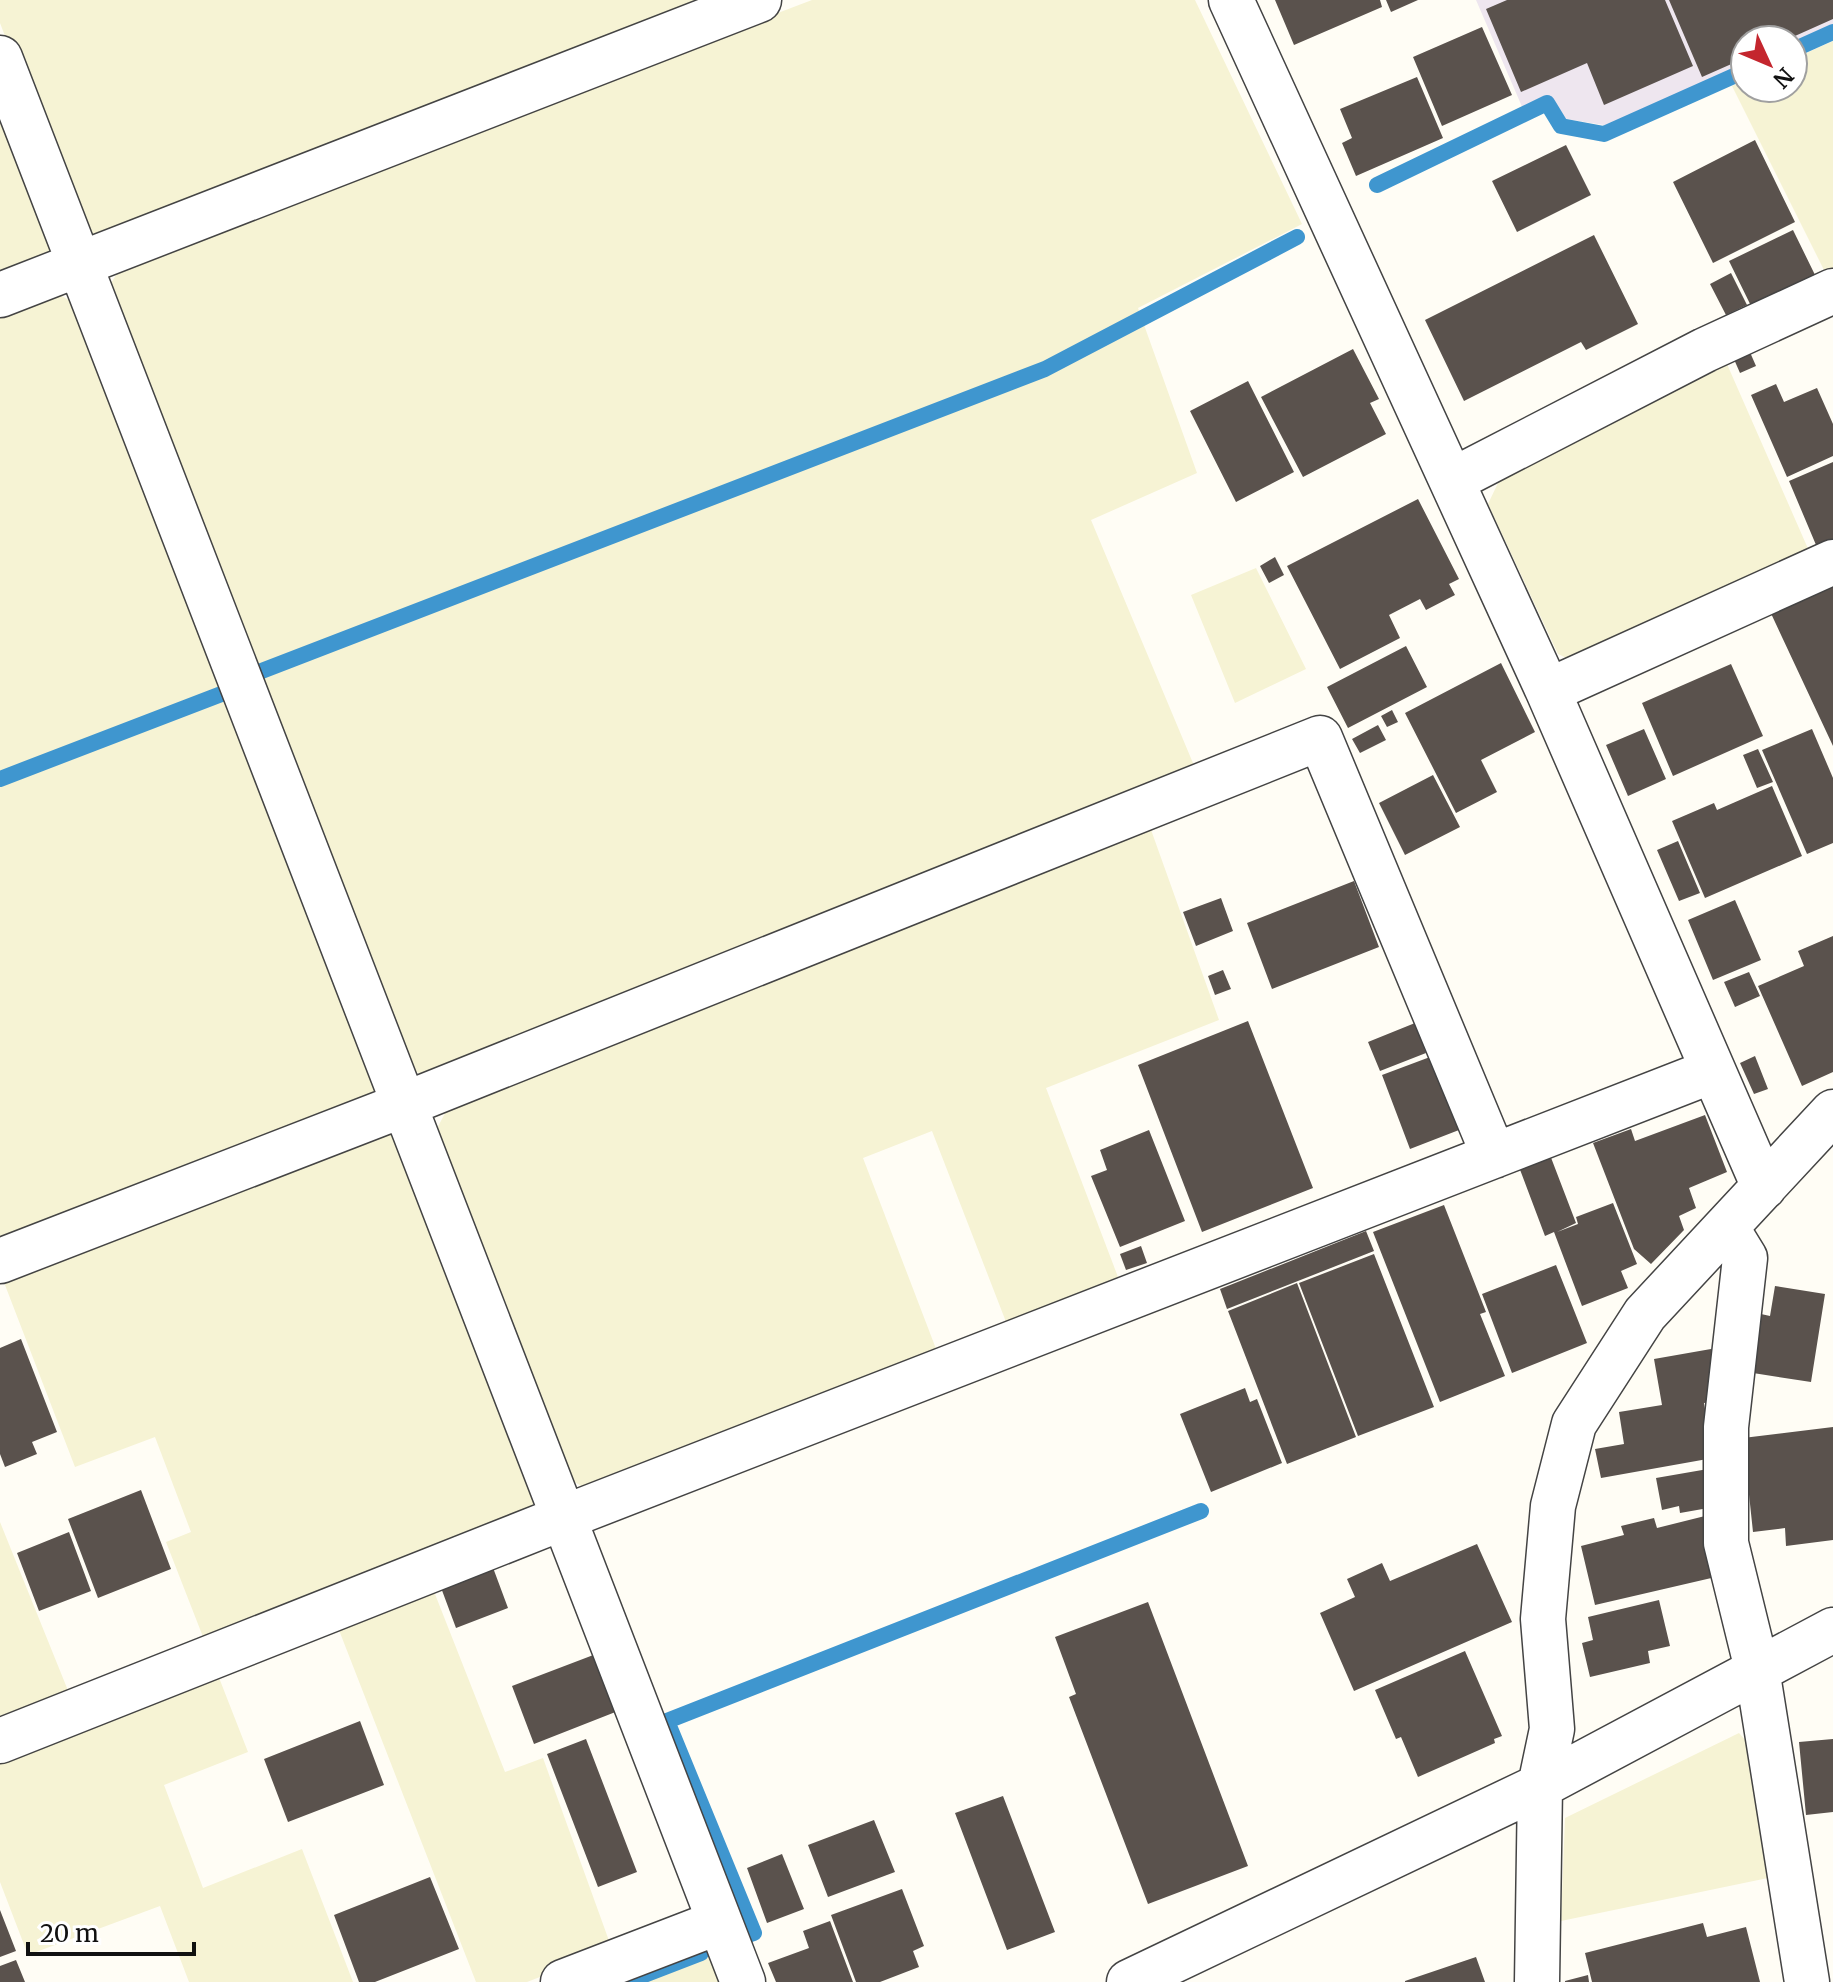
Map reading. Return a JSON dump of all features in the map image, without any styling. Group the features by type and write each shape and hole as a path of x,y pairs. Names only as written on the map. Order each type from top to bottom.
{"street":[{"path":"0,295 759,0"},
{"path":"1231,0 1548,691 1764,1187"},
{"path":"0,58 743,1982"},
{"path":"1453,480 1705,350 1833,291"},
{"path":"1548,691 1833,562"},
{"path":"0,1261 403,1105 1320,738 1494,1156"},
{"path":"0,1741 565,1517 1712,1071"},
{"path":"1537,1982 1540,1786 1552,1729 1543,1619 1553,1506 1574,1424 1645,1314 1833,1112"},
{"path":"1726,1227 1745,1258 1726,1427 1726,1543 1757,1669 1807,1982"},
{"path":"1129,1982 1540,1786 1833,1630"},
{"path":"563,1982 719,1922"}],"shaded area":[{"path":"0,0 715,0 96,242 81,234 0,23"},
{"path":"812,0 1195,0 1302,224 1138,308 1197,473 1091,520 1198,775 425,1076 405,1066 101,300 125,260"},
{"path":"1476,0 1833,0 1833,26 1809,37 1809,24 1729,24 1729,72 1610,126 1566,119 1550,97 1523,109"},
{"path":"1833,41 1833,276 1828,278 1741,104 1809,104 1809,52"},
{"path":"0,97 58,250 0,283"},
{"path":"52,290 77,305 382,1104 0,1250 0,310"},
{"path":"1723,355 1813,560 1581,665 1558,654 1488,504 1507,464"},
{"path":"1256,568 1306,669 1235,703 1191,595"},
{"path":"1150,827 1219,1020 1046,1088 1118,1277 1063,1299 1065,1305 1008,1327 932,1131 863,1158 938,1354 588,1490 568,1478 432,1138 453,1098"},
{"path":"377,1125 406,1146 541,1486 528,1517 205,1642 166,1542 191,1532 155,1437 75,1467 0,1272"},
{"path":"0,1522 69,1693 0,1720"},
{"path":"433,1589 505,1772 543,1758 612,1949 527,1982 476,1982 337,1625"},
{"path":"216,1670 248,1752 164,1785 203,1888 302,1849 353,1982 189,1982 160,1906 28,1955 0,1882 0,1756"},
{"path":"1739,1733 1754,1750 1782,1875 1561,1921 1565,1818"},
{"path":"714,1954 726,1982 640,1982"}],"building":[{"path":"1275,0 1380,0 1382,7 1294,45"},
{"path":"1386,0 1418,0 1391,12"},
{"path":"1507,0 1665,0 1693,66 1604,105 1587,63 1521,92 1486,9"},
{"path":"1669,0 1833,0 1833,19 1809,30 1809,24 1729,24 1729,65 1702,77"},
{"path":"1482,27 1512,95 1442,126 1413,57"},
{"path":"1417,77 1443,138 1356,176 1342,143 1352,138 1340,109"},
{"path":"1755,140 1795,222 1713,263 1673,182"},
{"path":"1566,145 1591,195 1517,232 1492,181"},
{"path":"1793,230 1817,279 1753,310 1729,261"},
{"path":"1594,235 1638,324 1586,350 1581,342 1464,401 1425,320"},
{"path":"1731,273 1747,305 1726,315 1710,284"},
{"path":"1353,349 1379,399 1370,403 1386,434 1303,477 1261,397"},
{"path":"1749,350 1756,366 1740,373 1733,357"},
{"path":"1248,381 1294,472 1236,502 1190,411"},
{"path":"1776,384 1784,402 1817,388 1833,424 1833,456 1787,477 1751,395"},
{"path":"1833,462 1833,546 1819,552 1789,481"},
{"path":"1418,499 1459,579 1449,584 1455,595 1426,610 1420,599 1389,615 1400,638 1340,669 1287,566"},
{"path":"1275,557 1284,575 1269,583 1260,566"},
{"path":"1833,578 1833,746 1768,607"},
{"path":"1406,646 1427,687 1348,728 1327,687"},
{"path":"1501,663 1535,732 1481,760 1497,792 1456,813 1405,713"},
{"path":"1731,664 1763,736 1673,776 1642,703"},
{"path":"1392,710 1398,722 1387,727 1381,716"},
{"path":"1378,725 1386,740 1360,753 1352,739"},
{"path":"1644,729 1666,779 1628,796 1606,745"},
{"path":"1812,729 1833,778 1833,843 1807,854 1762,750"},
{"path":"1758,749 1773,782 1757,788 1743,755"},
{"path":"1433,775 1460,827 1405,855 1379,803"},
{"path":"1772,786 1802,856 1705,898 1672,821 1714,803 1717,810"},
{"path":"1678,841 1700,893 1679,901 1657,850"},
{"path":"1354,881 1379,947 1272,989 1247,923"},
{"path":"1221,898 1233,931 1196,946 1183,912"},
{"path":"1735,900 1761,960 1713,980 1688,920"},
{"path":"1833,936 1833,1072 1802,1086 1758,986 1804,966 1798,951"},
{"path":"1223,970 1231,989 1215,995 1208,976"},
{"path":"1749,972 1760,996 1735,1007 1724,982"},
{"path":"1248,1021 1313,1188 1202,1232 1138,1065"},
{"path":"1415,1023 1426,1053 1380,1071 1368,1042"},
{"path":"1755,1056 1768,1089 1754,1094 1740,1063"},
{"path":"1430,1057 1459,1130 1410,1149 1382,1075"},
{"path":"1705,1115 1727,1172 1689,1188 1696,1208 1679,1216 1684,1230 1651,1264 1634,1249 1593,1143 1631,1129 1635,1141"},
{"path":"1149,1130 1185,1221 1120,1247 1091,1176 1107,1170 1100,1150"},
{"path":"1550,1155 1576,1223 1557,1232 1578,1224 1576,1217 1613,1203 1637,1264 1621,1271 1628,1288 1582,1306 1554,1232 1545,1236 1519,1167"},
{"path":"1444,1205 1486,1312 1480,1314 1505,1376 1440,1402 1373,1232"},
{"path":"1366,1231 1374,1251 1227,1309 1220,1289"},
{"path":"1141,1246 1147,1263 1126,1270 1120,1254"},
{"path":"1374,1254 1434,1407 1358,1436 1299,1283"},
{"path":"1556,1265 1587,1343 1512,1373 1482,1294"},
{"path":"1297,1283 1356,1437 1287,1464 1228,1311"},
{"path":"1775,1286 1825,1294 1811,1382 1753,1373 1761,1314 1770,1316"},
{"path":"21,1339 57,1432 32,1442 37,1454 5,1467 0,1454 0,1348"},
{"path":"1711,1349 1721,1401 1704,1403 1713,1458 1601,1478 1595,1449 1624,1444 1619,1412 1662,1405 1654,1359"},
{"path":"1245,1388 1250,1402 1257,1399 1282,1463 1211,1492 1180,1414"},
{"path":"1833,1427 1833,1540 1786,1546 1785,1528 1753,1532 1743,1438"},
{"path":"1708,1469 1714,1507 1680,1513 1679,1506 1662,1510 1656,1478"},
{"path":"141,1490 171,1569 98,1598 68,1519"},
{"path":"1705,1516 1720,1576 1595,1605 1581,1546 1624,1535 1621,1526 1654,1518 1657,1528"},
{"path":"69,1532 91,1591 39,1611 17,1553"},
{"path":"1477,1544 1512,1622 1354,1691 1320,1613 1355,1597 1347,1579 1382,1563 1390,1581"},
{"path":"492,1565 508,1608 456,1628 440,1585"},
{"path":"1659,1600 1670,1646 1648,1651 1650,1663 1590,1677 1582,1643 1593,1640 1588,1617"},
{"path":"1148,1602 1248,1866 1148,1904 1069,1697 1076,1694 1055,1637"},
{"path":"1465,1651 1502,1736 1494,1739 1495,1743 1418,1777 1401,1737 1396,1739 1375,1690"},
{"path":"596,1654 618,1711 534,1744 512,1686"},
{"path":"360,1721 384,1785 288,1822 264,1759"},
{"path":"586,1739 637,1872 598,1887 547,1754"},
{"path":"1833,1739 1833,1812 1806,1815 1799,1742"},
{"path":"1003,1796 1055,1932 1007,1950 955,1813"},
{"path":"874,1820 895,1872 828,1897 808,1845"},
{"path":"782,1854 804,1909 767,1923 747,1868"},
{"path":"430,1877 459,1949 375,1982 359,1982 334,1915"},
{"path":"902,1889 924,1946 913,1951 919,1967 880,1982 856,1982 831,1915"},
{"path":"0,1910 16,1951 0,1957"},
{"path":"830,1921 853,1982 776,1982 768,1963 809,1948 803,1931"},
{"path":"1703,1923 1707,1937 1746,1927 1760,1982 1592,1982 1585,1953"},
{"path":"1476,1957 1485,1982 1405,1982 1405,1981"},
{"path":"16,1960 25,1982 0,1982 0,1966"},
{"path":"1588,1975 1589,1982 1565,1982 1565,1981"}],"waterway":[{"path":"1809,43 1833,32"},
{"path":"1377,185 1547,103 1561,126 1604,134 1729,78"},
{"path":"259,672 1045,369 1297,237"},
{"path":"0,779 224,693"},
{"path":"745,1936 754,1933 667,1721 1201,1511"},
{"path":"626,1982 701,1953"}]}
